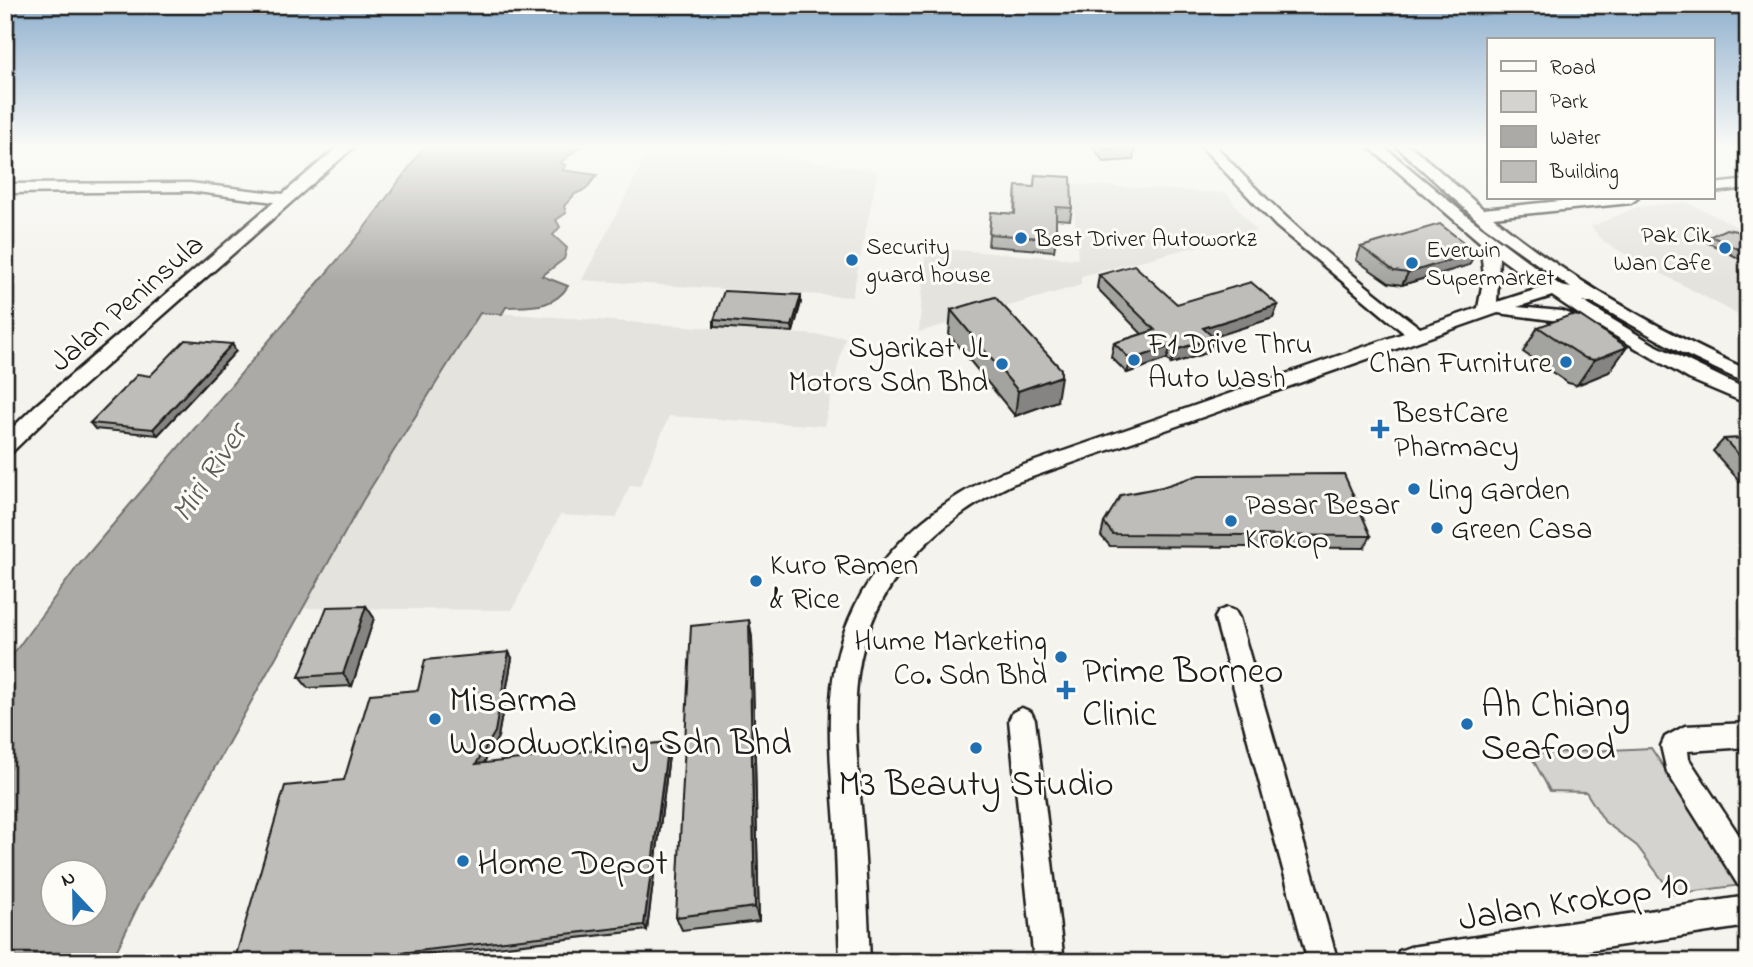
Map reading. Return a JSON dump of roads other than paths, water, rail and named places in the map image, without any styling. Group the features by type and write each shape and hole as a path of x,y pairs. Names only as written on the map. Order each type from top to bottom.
{"street":[{"path":"224,191 288,199"},
{"name":"Jalan Peninsula","path":"5,447 42,411 297,191"},
{"path":"1248,191 1301,242 1418,335"},
{"path":"1428,191 1488,242 1553,290 1634,342 1748,398"},
{"path":"1454,191 1543,261 1602,299 1651,329 1748,379"},
{"path":"1480,214 1612,200"},
{"path":"1486,311 1494,261 1488,242"},
{"path":"1543,261 1553,290"},
{"path":"855,962 844,758 846,671 855,639 871,601 903,555 967,497 1005,479 1553,290 1602,299"},
{"path":"1486,311 1561,316 1634,342"},
{"path":"1227,618 1323,962"},
{"path":"1021,720 1049,962"},
{"path":"1748,735 1685,738 1674,746 1676,763 1748,875"},
{"name":"Jalan Krokop 10","path":"1410,962 1456,959 1748,911"}],"water":[{"name":"Miri River","path":"392,191 581,191 564,206 566,213 556,220 560,227 553,235 567,248 564,259 542,276 568,286 556,299 541,305 506,307 502,314 480,313 363,500 139,904 111,962 5,962 5,665 77,567 362,231"}],"place":[{"name":"Best Driver Autoworkz","path":"1021,238"},
{"name":"Pak Cik Wan Cafe","path":"1725,248"},
{"name":"Security guard house","path":"852,260"},
{"name":"Everwin Supermarket","path":"1412,263"},
{"name":"F1 Drive Thru Auto Wash","path":"1134,360"},
{"name":"Chan Furniture","path":"1566,362"},
{"name":"Syarikat JL Motors Sdn Bhd","path":"1002,364"},
{"name":"BestCare Pharmacy","path":"1380,429"},
{"name":"Ling Garden","path":"1414,489"},
{"name":"Pasar Besar Krokop","path":"1231,521"},
{"name":"Green Casa","path":"1437,528"},
{"name":"Kuro Ramen & Rice","path":"756,581"},
{"name":"Hume Marketing Co. Sdn Bhd","path":"1061,657"},
{"name":"Prime Borneo Clinic","path":"1066,690"},
{"name":"Misarma Woodworking Sdn Bhd","path":"435,719"},
{"name":"Ah Chiang Seafood","path":"1467,724"},
{"name":"M3 Beauty Studio","path":"976,748"},
{"name":"Home Depot","path":"463,861"}]}
